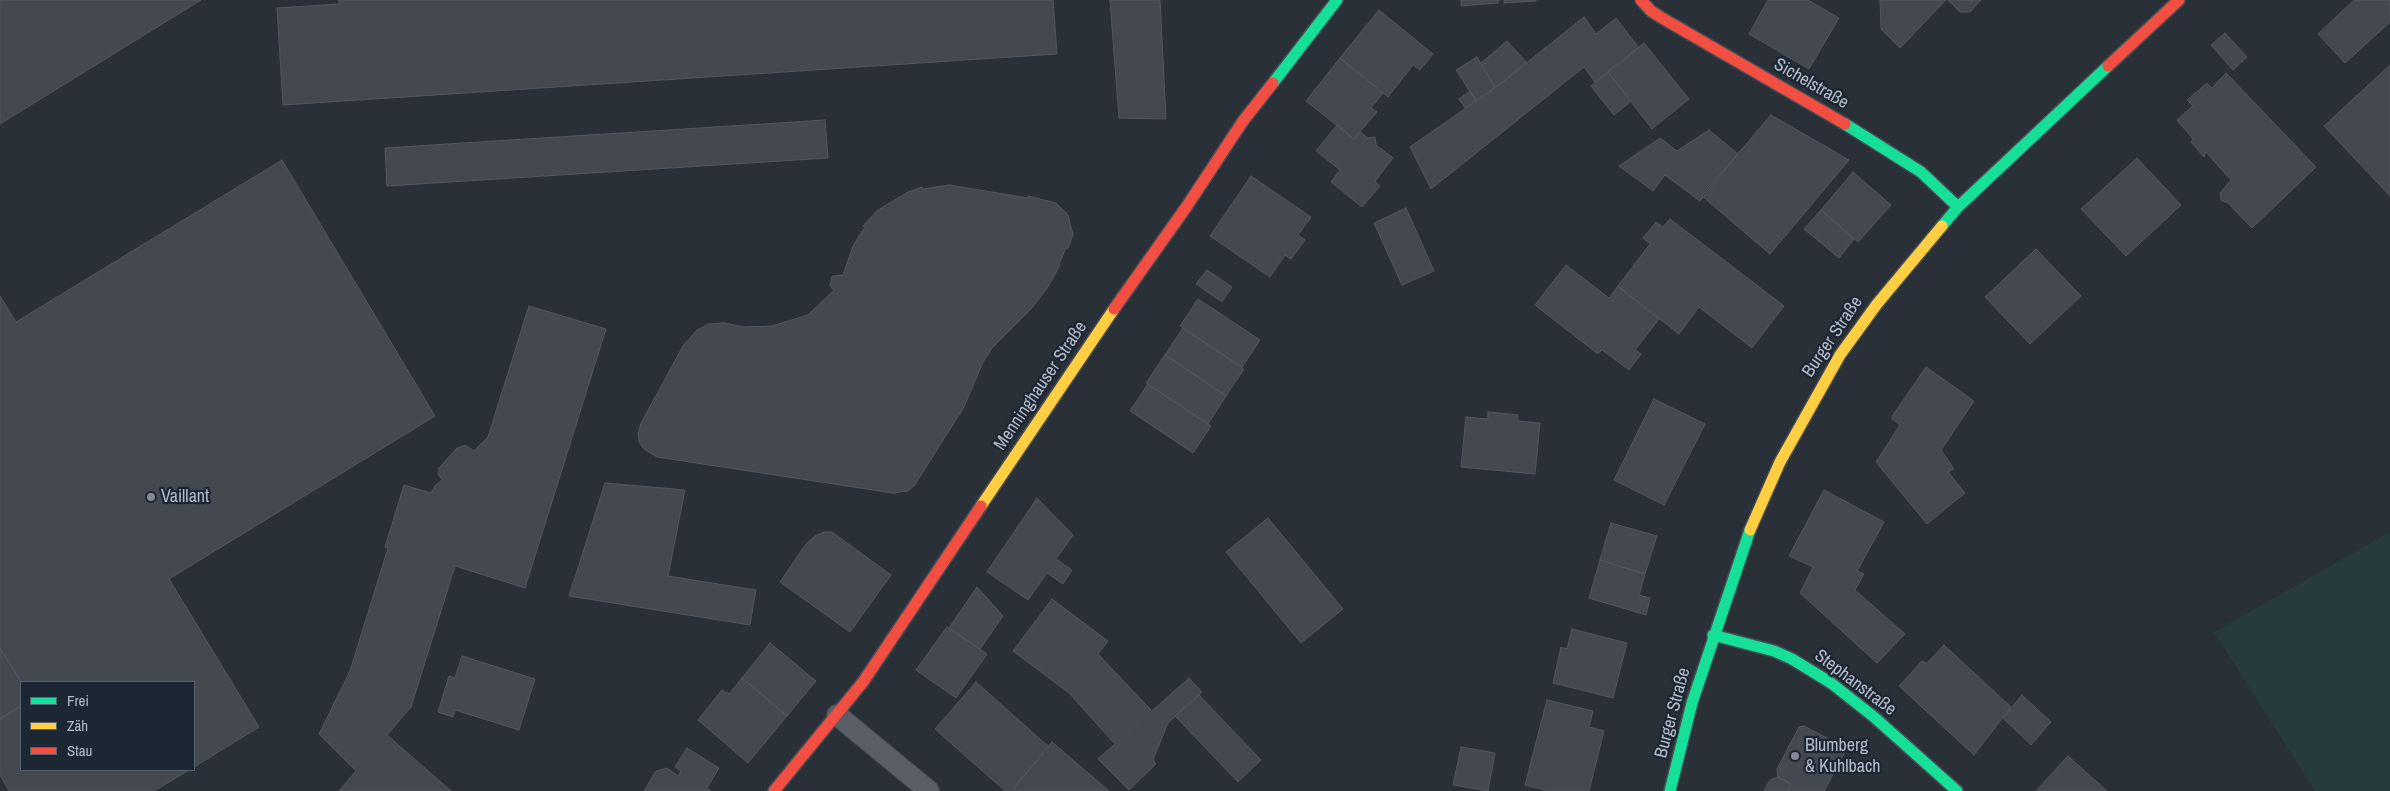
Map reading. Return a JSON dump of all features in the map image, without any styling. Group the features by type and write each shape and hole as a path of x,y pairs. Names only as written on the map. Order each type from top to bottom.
{"street":[{"name":"Menninghauser Straße","path":"774,791 837,715 897,633 1096,334 1187,206 1243,122 1337,0"},
{"name":"Sichelstraße","path":"1641,0 1651,11 1662,18 1870,138 1914,167 1958,207"},
{"name":"Burger Straße","path":"1670,791 1692,703 1713,635 1750,529 1780,462 1819,389 1857,329 1911,261 1958,207 2179,0"},
{"name":"Stephanstraße","path":"1713,635 1792,659 1831,683 1874,717 1958,791"}],"lane":[{"path":"837,715 929,791"}],"green space":[{"path":"2390,532 2390,791 2315,791 2214,632"}],"building":[{"path":"0,0 201,0 0,124"},
{"path":"339,0 1053,0 1057,54 283,105 277,8 339,4"},
{"path":"1110,0 1160,0 1166,119 1119,118"},
{"path":"1461,0 1499,0 1498,3 1461,6"},
{"path":"1504,0 1536,0 1536,1 1504,3"},
{"path":"1768,0 1808,0 1839,18 1809,69 1749,34"},
{"path":"1880,0 1946,0 1900,48 1881,29"},
{"path":"1948,0 1981,0 1970,12 1960,12"},
{"path":"2354,0 2390,0 2390,22 2345,63 2318,34"},
{"path":"1379,10 1433,54 1420,70 1413,65 1388,97 1340,58"},
{"path":"1584,17 1596,34 1616,18 1639,48 1595,82 1584,67 1431,189 1410,147 1495,88"},
{"path":"2225,33 2247,57 2233,70 2211,45"},
{"path":"1507,41 1527,63 1495,88 1481,63"},
{"path":"1644,43 1689,99 1652,129 1608,72"},
{"path":"1477,57 1495,88 1476,101 1456,70"},
{"path":"1340,58 1383,93 1371,108 1377,112 1354,139 1306,101"},
{"path":"2390,65 2390,196 2324,126"},
{"path":"1608,72 1631,101 1614,115 1591,86"},
{"path":"2226,73 2316,167 2252,228 2228,203 2221,200 2220,193 2231,180 2206,152 2204,157 2191,142 2193,139 2177,120 2193,106 2187,100 2207,83 2212,88"},
{"path":"1470,91 1476,101 1465,108 1459,99"},
{"path":"1771,115 1849,160 1770,254 1702,196"},
{"path":"825,120 828,158 387,186 385,148"},
{"path":"1337,125 1354,139 1360,132 1368,138 1375,137 1376,145 1393,158 1375,181 1380,186 1362,207 1331,182 1340,170 1316,151"},
{"path":"1709,130 1738,154 1700,201 1665,175 1653,191 1619,166 1660,138 1677,151"},
{"path":"2137,158 2181,205 2126,256 2081,209"},
{"name":"Vaillant","path":"282,160 435,416 169,579 259,727 195,766 195,681 20,681 0,648 0,296 16,322"},
{"path":"1853,172 1891,205 1858,242 1821,210"},
{"path":"1251,176 1311,217 1298,235 1305,240 1291,259 1285,255 1270,277 1210,236"},
{"path":"949,185 1028,198 1028,196 1056,203 1068,215 1073,235 1048,287 1032,308 993,347 983,362 964,407 914,486 908,491 893,493 657,457 644,449 639,442 638,433 641,423 683,346 697,330 709,324 724,323 744,327 772,326 808,315 834,290 830,286 832,276 843,275 853,246 865,227 863,226 878,210 908,192 922,187 923,189"},
{"path":"1406,208 1434,271 1402,285 1374,223"},
{"path":"1821,210 1854,239 1839,258 1804,229"},
{"path":"1670,219 1784,306 1752,348 1699,307 1679,334 1618,286 1650,244 1643,238 1656,222 1663,227"},
{"path":"2036,249 2081,296 2030,344 1985,297"},
{"path":"1566,265 1609,298 1618,286 1659,319 1635,350 1641,354 1629,370 1602,350 1598,354 1535,305"},
{"path":"1207,270 1232,287 1222,302 1196,284"},
{"path":"1198,299 1260,340 1242,367 1180,326"},
{"path":"529,306 606,329 525,588 455,566 411,707 387,735 451,791 339,791 356,771 319,734 350,671 388,548 385,547 404,485 431,493 442,480 438,474 439,468 457,448 465,445 474,451 488,437"},
{"path":"1183,328 1244,369 1226,396 1165,355"},
{"path":"1165,355 1226,396 1208,424 1146,383"},
{"path":"1926,367 1974,401 1941,450 1954,469 1948,472 1965,493 1927,524 1876,462 1900,425 1891,418"},
{"path":"1148,384 1211,426 1193,453 1130,411"},
{"path":"1654,399 1705,424 1664,505 1614,480"},
{"path":"1488,412 1518,415 1518,421 1540,423 1535,474 1461,467 1466,417 1488,419"},
{"path":"605,483 685,490 668,576 756,590 750,625 569,596"},
{"path":"1824,490 1884,522 1857,571 1864,574 1855,590 1905,634 1877,663 1800,593 1813,567 1789,556"},
{"path":"1037,498 1073,535 1056,559 1072,570 1063,584 1047,573 1028,600 987,572"},
{"path":"1268,518 1343,609 1301,643 1226,552"},
{"path":"1611,523 1657,536 1645,574 1600,560"},
{"path":"824,532 832,532 891,575 850,632 780,582 806,544 815,536"},
{"path":"1600,560 1645,574 1639,595 1650,598 1646,615 1589,598"},
{"path":"977,587 1003,616 980,649 949,628"},
{"path":"1052,599 1108,641 1098,654 1151,710 1114,743 1069,693 1013,651"},
{"path":"947,627 987,654 956,698 916,670"},
{"path":"1572,629 1627,643 1613,698 1553,683 1561,647 1567,649"},
{"path":"770,643 816,681 787,716 742,678"},
{"path":"1944,645 2011,707 1974,755 1899,686 1922,661 1927,663"},
{"path":"0,648 20,681 20,707 0,719"},
{"path":"462,656 535,679 519,730 455,710 453,717 438,712 449,676 455,678"},
{"path":"742,678 787,716 748,763 698,720 722,690 729,694"},
{"path":"1189,678 1202,692 1168,723 1153,760 1156,764 1129,790 1098,759"},
{"path":"976,682 1049,747 1011,791 1005,791 935,729"},
{"path":"1199,695 1261,760 1238,782 1175,716"},
{"path":"2022,695 2051,722 2031,745 2003,718"},
{"path":"1547,700 1593,711 1589,727 1604,731 1589,791 1549,791 1525,785"},
{"path":"20,707 20,771 187,771 154,791 9,791 0,775 0,719"},
{"path":"1804,726 1844,747 1845,752 1824,791 1787,791 1791,784 1778,777 1777,769 1799,727"},
{"path":"1052,742 1109,791 1015,791 1013,789"},
{"path":"1461,747 1495,753 1488,791 1453,785"},
{"path":"687,748 719,768 707,788 711,791 644,791 656,771 667,768 678,776 681,771 675,767"},
{"path":"2068,756 2107,791 2036,791"},
{"path":"1778,777 1791,784 1787,791 1764,791 1770,780"}],"traffic: fast":[{"path":"1273,83 1337,0"},
{"path":"1942,226 1958,207 2108,66"},
{"path":"1845,124 1921,172 1958,207"},
{"path":"1670,791 1692,703 1750,530"},
{"path":"1713,635 1774,651 1792,659 1831,683 1874,717 1957,791"}],"traffic: slow":[{"path":"1750,530 1780,462 1840,355 1877,304 1942,226"},
{"path":"981,506 1114,309"}],"traffic: jam":[{"path":"1641,0 1651,11 1662,18 1845,124"},
{"path":"2108,66 2179,0"},
{"path":"1114,309 1187,206 1243,121 1273,83"},
{"path":"774,791 863,682 981,506"}],"place":[{"name":"Vaillant","path":"151,497"},
{"name":"Blumberg & Kuhlbach","path":"1795,756"}]}
